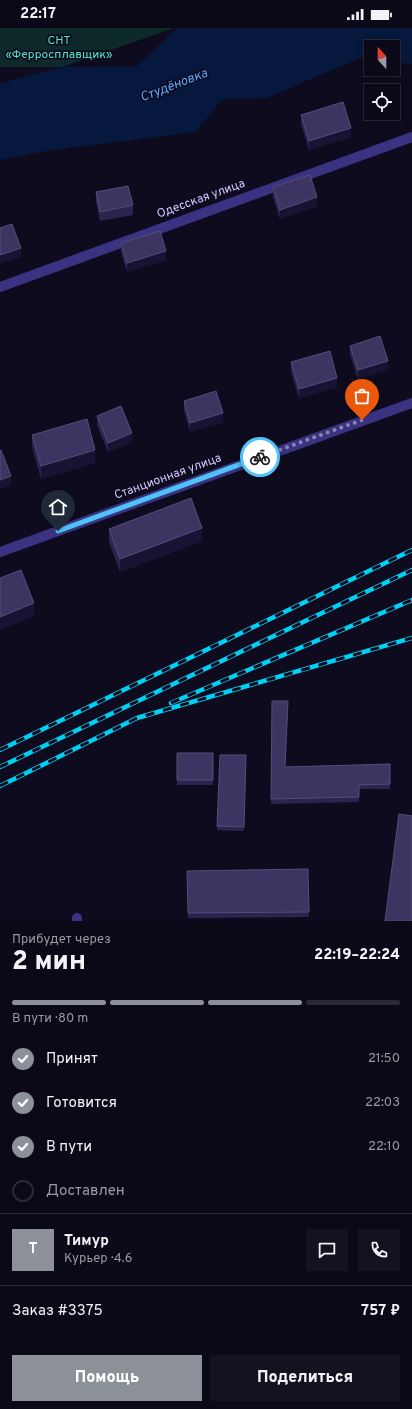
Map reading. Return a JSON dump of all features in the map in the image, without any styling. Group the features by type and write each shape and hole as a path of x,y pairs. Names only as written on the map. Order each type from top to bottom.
{"street":[{"name":"Одесская улица","path":"0,287 412,137"},
{"name":"Станционная улица","path":"0,552 412,403"}],"green space":[{"name":"СНТ «Ферросплавщик»","path":"0,28 174,28 62,67 0,67"}],"water":[{"name":"Студёновка","path":"177,28 412,28 412,64 400,63 400,40 364,40 364,58 360,58 267,98 223,99 195,132 46,151 0,160 0,83 62,67 137,66"}],"building":[{"path":"343,102 351,128 309,141 301,115"},
{"path":"310,175 317,197 280,210 273,187"},
{"path":"128,186 133,205 100,212 96,192"},
{"path":"12,224 21,248 0,255 0,228"},
{"path":"160,231 166,251 127,263 121,243"},
{"path":"380,336 388,361 358,370 350,346"},
{"path":"330,351 337,378 299,389 291,362"},
{"path":"216,391 223,413 190,423 184,401"},
{"path":"121,406 132,433 108,443 97,416"},
{"path":"87,419 95,450 41,466 32,435"},
{"path":"1,450 11,476 0,480 0,451"},
{"path":"191,498 202,528 120,559 109,529"},
{"path":"21,570 34,603 0,617 0,578"},
{"path":"272,701 288,701 285,767 390,764 390,784 359,785 359,797 271,799"},
{"path":"177,753 213,753 213,780 177,780"},
{"path":"220,755 246,755 244,827 217,826"},
{"path":"399,814 412,816 412,921 385,921"},
{"path":"308,869 309,912 188,913 187,871"}],"railway":[{"path":"0,750 412,550"},
{"path":"0,767 412,570"},
{"path":"171,703 412,600"},
{"path":"0,786 137,718 412,638"}],"way so far":[{"path":"260,457 362,420"}],"route":[{"path":"58,531 260,457"}]}
